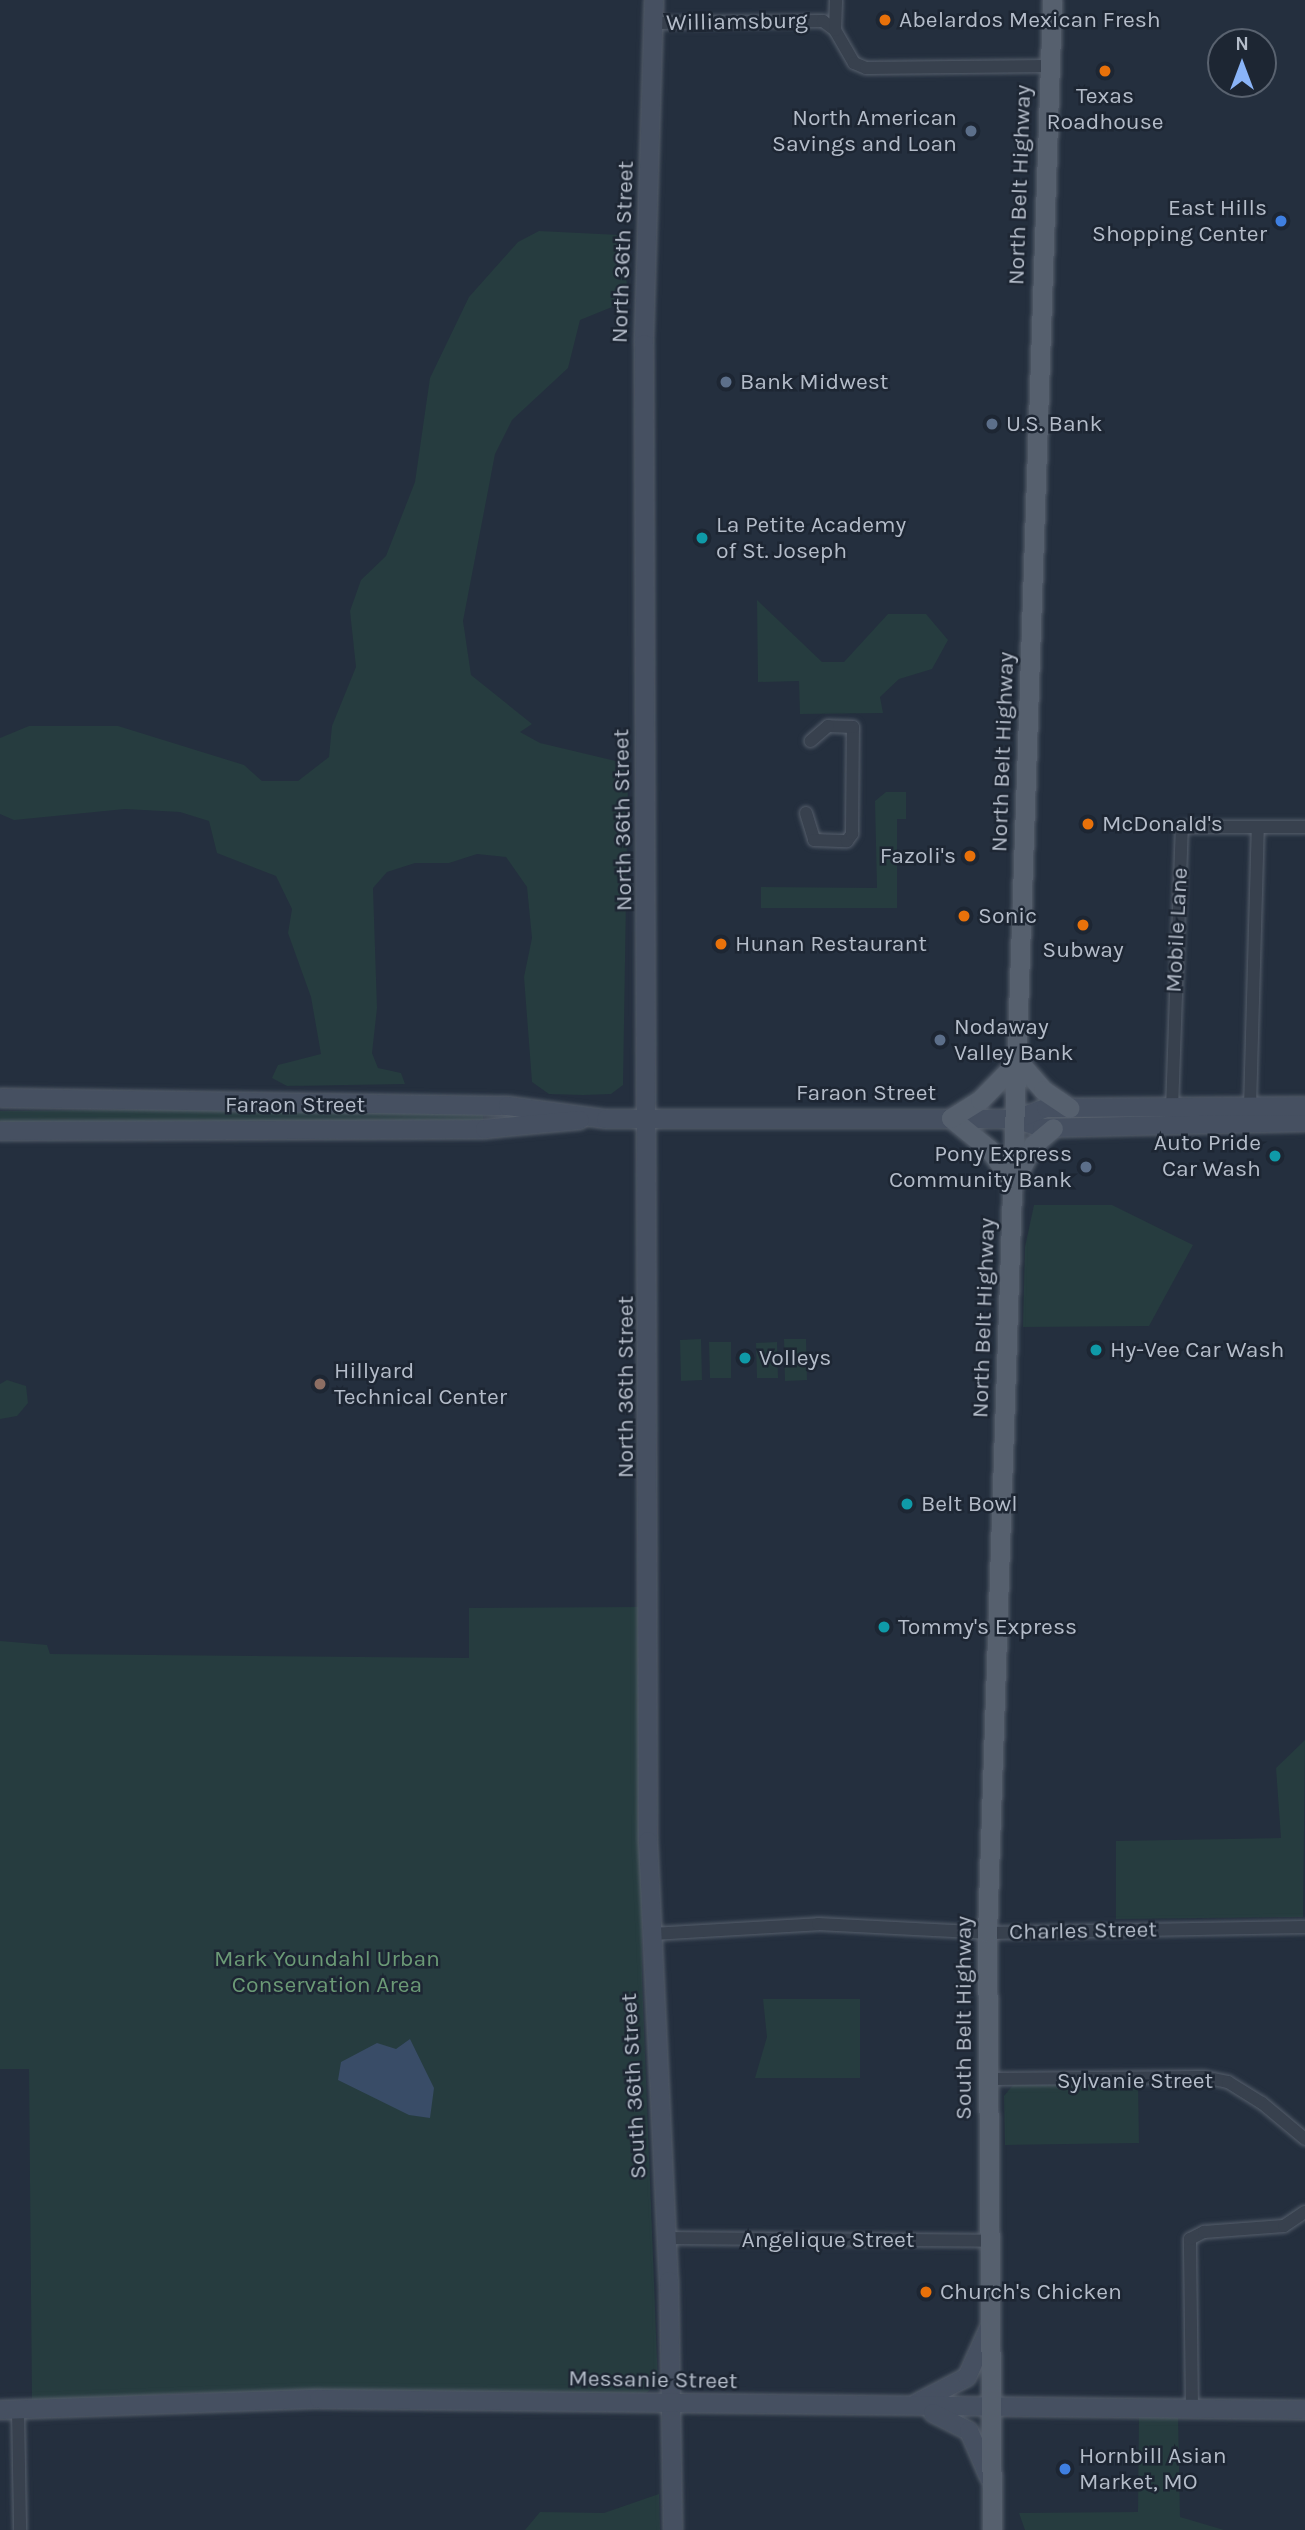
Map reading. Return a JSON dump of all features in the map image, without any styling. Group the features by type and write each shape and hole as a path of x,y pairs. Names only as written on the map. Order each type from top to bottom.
{"main road":[{"name":"North 36th Street","path":"650,1639 650,1118 644,344 654,0"},
{"name":"North Belt Highway","path":"1001,1505 1052,0"},
{"path":"1053,1128 1034,1145 1014,1183 989,1149 951,1118 980,1100 1018,1060 1043,1090 1070,1108"},
{"name":"Faraon Street","path":"0,1098 508,1105 590,1118 1016,1119 1053,1128 1305,1122"},
{"name":"Faraon Street","path":"1016,1119 1046,1108 1305,1106"},
{"name":"Faraon Street","path":"0,1131 485,1129 555,1127 590,1118"},
{"name":"South Belt Highway","path":"992,2530 987,1933 1001,1505"},
{"name":"South 36th Street","path":"650,1639 652,1934 667,2238 673,2530"},
{"path":"902,2408 945,2394 967,2378 990,2324"},
{"name":"Messanie Street","path":"9,2410 194,2400 1305,2410"},
{"path":"902,2408 941,2414 969,2431 992,2487"}],"street":[{"path":"835,30 836,0"},
{"name":"Williamsburg","path":"654,23 823,21 835,30 854,63 866,68 1049,66"},
{"path":"806,813 814,840 847,841 852,834 853,727 828,726 811,741"},
{"name":"Mobile Lane","path":"1172,1109 1182,827 1305,827"},
{"path":"1250,1107 1258,828"},
{"name":"Charles Street","path":"652,1934 818,1924 987,1933 1305,1927"},
{"name":"Sylvanie Street","path":"989,2079 1204,2077 1227,2082 1262,2103 1305,2139"},
{"path":"1192,2410 1190,2239 1204,2232 1284,2226 1305,2212"},
{"name":"Angelique Street","path":"667,2238 990,2241"},
{"path":"9,2410 20,2530"}],"green space":[{"path":"539,231 620,235 627,285 612,307 580,320 568,368 512,420 495,454 463,621 471,675 532,724 520,732 540,743 624,763 628,774 623,1085 611,1094 549,1094 532,1082 524,977 532,938 527,887 506,857 477,854 449,863 415,863 387,872 373,888 377,1008 372,1053 378,1068 401,1073 405,1084 287,1086 272,1078 278,1065 321,1054 311,997 288,933 292,909 276,876 217,853 209,821 180,812 125,809 14,820 0,814 0,738 29,726 118,726 244,765 262,781 298,781 329,757 332,726 356,667 350,611 361,580 386,556 415,482 430,378 469,297 518,242"},
{"path":"757,600 822,662 844,662 888,614 926,614 948,640 932,669 899,679 880,697 883,713 800,714 799,681 758,682"},
{"path":"886,792 906,792 906,819 897,819 897,908 761,908 761,887 877,888 875,801"},
{"path":"297,1108 483,1111 483,1122 0,1125 0,1111"},
{"path":"1034,1205 1112,1205 1193,1245 1149,1326 1023,1327 1025,1247"},
{"path":"701,1339 702,1380 681,1381 680,1340"},
{"path":"784,1339 806,1339 807,1380 785,1381"},
{"path":"709,1342 731,1342 731,1378 710,1378"},
{"path":"777,1342 778,1378 757,1378 756,1343"},
{"path":"7,1380 26,1386 28,1403 17,1416 0,1419 0,1384"},
{"name":"Mark Youndahl Urban Conservation Area","path":"641,1607 642,1978 658,2384 646,2393 187,2393 32,2402 29,2069 0,2069 0,1641 47,1645 50,1654 469,1658 469,1608"},
{"path":"1305,1740 1303,1917 1116,1919 1116,1841 1281,1838 1276,1768"},
{"path":"763,1999 860,1999 860,2078 755,2078 767,2037"},
{"path":"1138,2084 1139,2143 1005,2145 1004,2096 1013,2085"},
{"path":"1139,2414 1178,2415 1180,2517 1224,2530 1025,2530 1019,2513 1138,2512"},
{"path":"659,2494 660,2530 525,2530 540,2512 604,2513"}],"water":[{"path":"410,2039 434,2088 430,2118 409,2115 338,2080 341,2062 377,2043 396,2049"}],"place":[{"name":"Abelardos Mexican Fresh","path":"885,20"},
{"name":"Texas Roadhouse","path":"1105,71"},
{"name":"North American Savings and Loan","path":"971,131"},
{"name":"East Hills Shopping Center","path":"1281,221"},
{"name":"Bank Midwest","path":"726,382"},
{"name":"U.S. Bank","path":"992,424"},
{"name":"La Petite Academy of St. Joseph","path":"702,538"},
{"name":"McDonald's","path":"1088,824"},
{"name":"Fazoli's","path":"970,856"},
{"name":"Sonic","path":"964,916"},
{"name":"Subway","path":"1083,925"},
{"name":"Hunan Restaurant","path":"721,944"},
{"name":"Nodaway Valley Bank","path":"940,1040"},
{"name":"Auto Pride Car Wash","path":"1275,1156"},
{"name":"Pony Express Community Bank","path":"1086,1167"},
{"name":"Hy-Vee Car Wash","path":"1096,1350"},
{"name":"Volleys","path":"745,1358"},
{"name":"Hillyard Technical Center","path":"320,1384"},
{"name":"Belt Bowl","path":"907,1504"},
{"name":"Tommy's Express","path":"884,1627"},
{"name":"Church's Chicken","path":"926,2292"},
{"name":"Hornbill Asian Market, MO","path":"1065,2469"}]}
